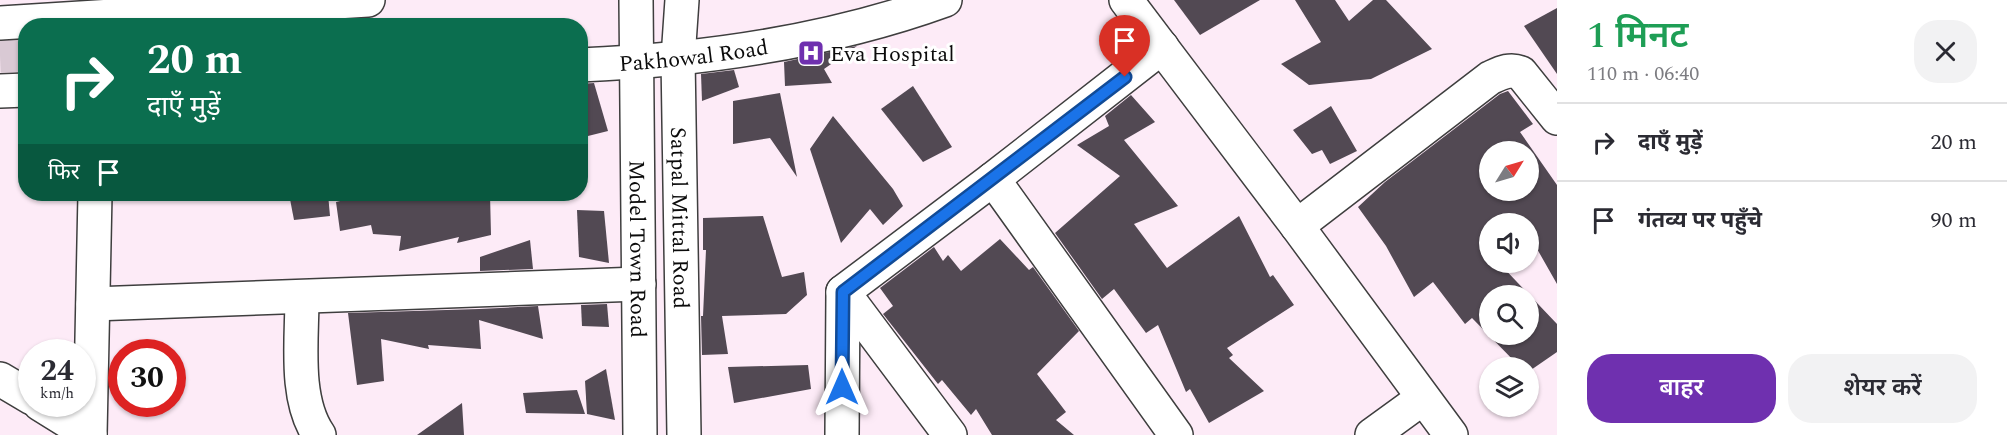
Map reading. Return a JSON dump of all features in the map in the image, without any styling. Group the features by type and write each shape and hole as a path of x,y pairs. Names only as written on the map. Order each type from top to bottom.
{"street":[{"path":"4,15 368,0"},
{"name":"Model Town Road","path":"636,0 640,435"},
{"name":"Satpal Mittal Road","path":"682,0 678,58 684,435"},
{"name":"Pakhowal Road","path":"588,65 638,63 795,41 913,12 945,0"},
{"path":"1126,0 1298,226 1451,435"},
{"path":"843,292 1162,47"},
{"path":"1298,226 1499,73 1515,70 1521,74 1557,118"},
{"path":"0,91 18,90"},
{"path":"993,179 1176,435"},
{"path":"90,435 95,201"},
{"path":"93,304 639,284"},
{"path":"842,435 843,292"},
{"path":"843,292 950,435"},
{"path":"302,297 302,386 308,414 319,435"},
{"path":"0,379 18,390"},
{"path":"1372,435 1424,398"},
{"path":"61,417 90,435"}],"building":[{"path":"1174,0 1260,0 1200,35"},
{"path":"1295,0 1335,0 1349,21 1373,0 1386,0 1432,49 1371,79 1309,85 1281,64 1321,42"},
{"path":"1557,8 1557,74 1524,26"},
{"path":"857,46 824,69 832,83 785,86 784,62"},
{"path":"734,70 739,87 702,101 701,74"},
{"path":"588,83 594,83 608,131 588,136"},
{"path":"913,86 952,147 923,162 881,109"},
{"path":"1508,91 1533,124 1520,132 1526,141 1479,141 1479,201 1539,201 1539,159 1557,185 1557,284 1539,252 1539,213 1479,213 1479,273 1508,273 1520,285 1479,285 1479,325 1472,318 1465,324 1433,282 1414,297 1386,246 1358,207 1385,182 1500,94"},
{"path":"780,93 797,177 770,138 733,144 733,101"},
{"path":"1131,95 1155,122 1124,140 1178,206 1134,224 1167,268 1239,216 1270,277 1273,275 1294,305 1227,348 1233,355 1229,358 1264,391 1209,423 1190,389 1186,392 1158,325 1146,333 1114,289 1102,299 1055,233 1120,176 1077,145 1109,126 1105,116"},
{"path":"1331,106 1357,151 1330,164 1322,150 1312,154 1293,130"},
{"path":"833,116 893,189 903,206 883,225 870,209 841,243 810,149"},
{"path":"290,201 329,201 330,216 294,220"},
{"path":"490,201 491,235 457,243 459,237 399,251 401,236 373,234 371,225 340,231 336,202"},
{"path":"577,210 604,211 609,263 579,257"},
{"path":"763,216 782,277 804,272 807,295 786,314 722,316 728,354 702,355 701,316 703,316 706,250 703,250 703,218"},
{"path":"1000,239 1029,270 1033,267 1079,331 1037,374 1066,412 1056,420 1074,435 992,435 976,409 971,415 942,380 938,384 883,314 893,306 880,288 934,247 943,261 948,255 961,271"},
{"path":"530,240 533,269 480,271 480,257"},
{"path":"607,304 609,327 582,326 581,305"},
{"path":"1539,305 1557,324 1557,352 1539,364 1539,357 1510,357 1498,345 1539,345"},
{"path":"538,306 543,339 479,320 481,349 428,345 429,349 381,339 384,381 357,385 348,313"},
{"path":"808,365 811,389 734,403 728,367"},
{"path":"606,369 615,420 587,414 585,381"},
{"path":"577,390 585,414 526,413 523,393"},
{"path":"462,403 464,435 417,435"}],"tunnel":[{"path":"0,56 18,55"}],"place":[{"name":"Eva Hospital","path":"811,53"}],"route":[{"path":"842,387 843,292 1125,77"}]}
